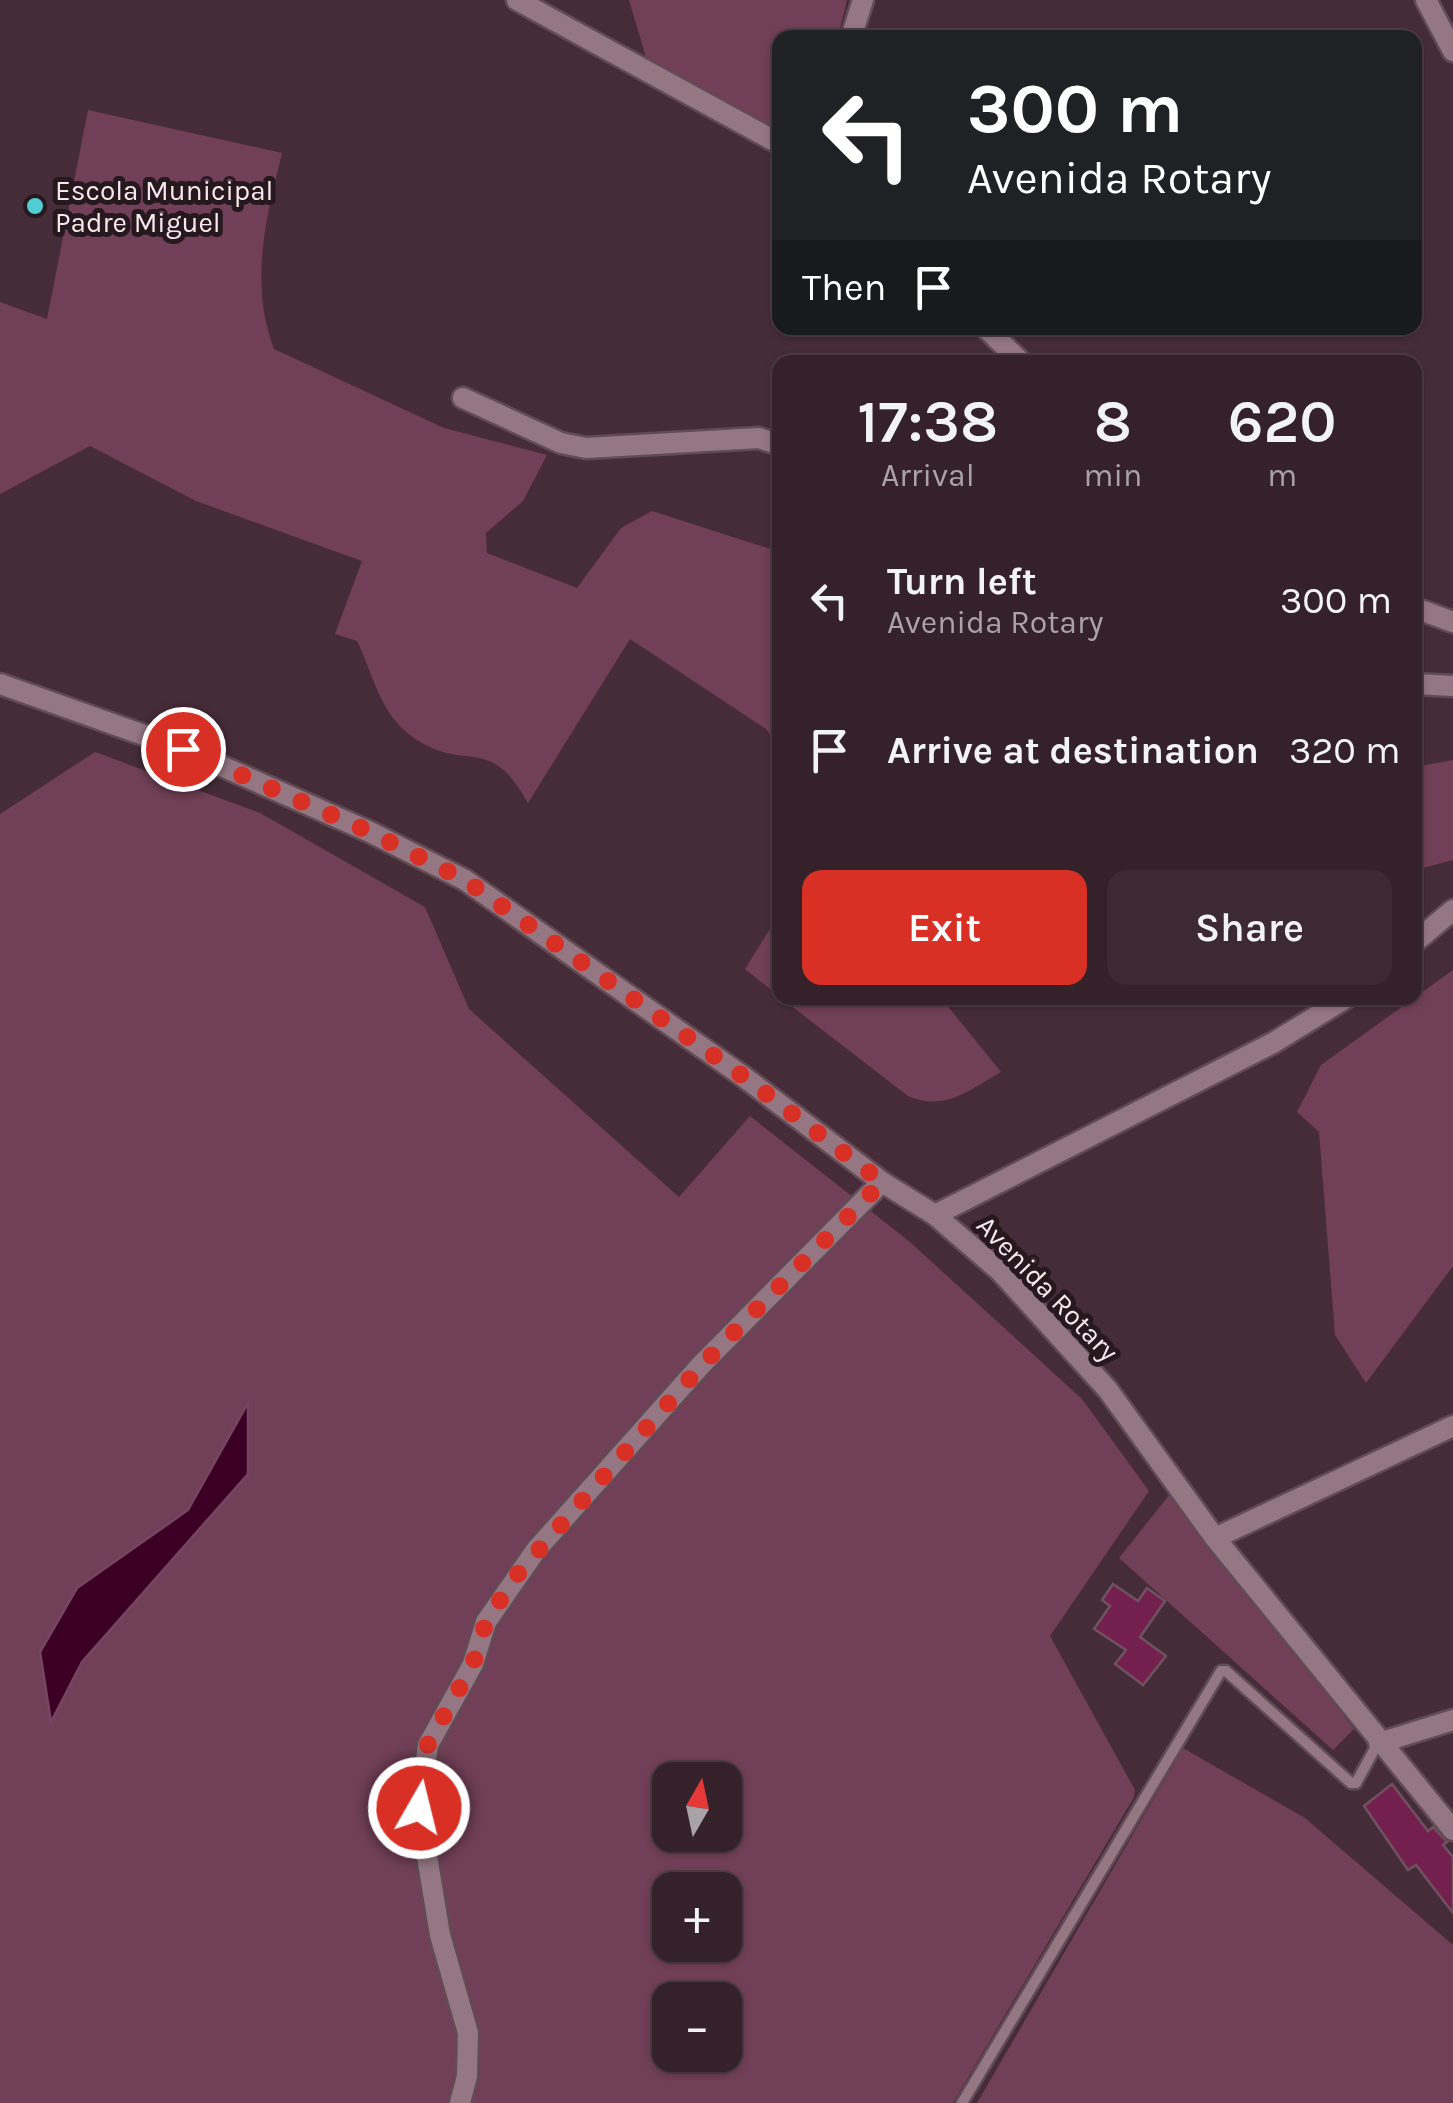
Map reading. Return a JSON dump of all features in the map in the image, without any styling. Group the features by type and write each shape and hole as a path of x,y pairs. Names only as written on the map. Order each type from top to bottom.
{"street":[{"path":"518,0 772,140"},
{"path":"854,30 863,0"},
{"path":"1426,0 1453,52"},
{"path":"993,335 1014,355"},
{"path":"462,398 562,442 586,448 759,438 772,442"},
{"path":"1422,611 1453,622"},
{"name":"Avenida Rotary","path":"0,684 183,749 370,832 465,880 744,1077 882,1182 936,1215 1001,1272 1108,1390 1214,1538 1453,1830"},
{"path":"1422,684 1453,686"},
{"path":"1422,936 1453,910"},
{"path":"936,1215 1273,1043 1335,1005"},
{"path":"460,2103 467,2076 468,2033 440,1935 419,1808 428,1744 473,1664 486,1622 536,1550 702,1365 882,1182"},
{"path":"1214,1538 1453,1426"},
{"path":"1379,1742 1453,1720"}],"lane":[{"path":"962,2103 1220,1671 1226,1670 1351,1783 1356,1783 1379,1742"}],"shaded area":[{"path":"629,0 847,0 840,30 772,30 772,130 648,64"},
{"path":"88,110 282,153 266,226 261,275 262,300 274,349 444,428 547,455 523,501 486,533 487,553 577,588 621,528 652,511 772,549 772,737 766,729 630,639 528,803 502,769 489,761 450,754 417,740 386,707 357,641 335,634 362,561 196,501 90,446 0,494 0,302 47,319"},
{"path":"95,752 260,813 425,907 469,1009 679,1197 750,1116 910,1242 1082,1399 1149,1491 1050,1636 1135,1790 953,2103 0,2103 0,814","holes":["248,1405 159,1571 82,1662 52,1720 77,1588 188,1510"]},
{"path":"1453,760 1453,860 1422,868 1422,766"},
{"path":"772,926 772,991 745,969"},
{"path":"1453,970 1453,1266 1366,1383 1335,1335 1319,1132 1297,1112 1321,1065 1404,1005 1422,1005 1422,992"},
{"path":"790,1005 947,1005 1001,1072 945,1100 934,1102 908,1096"},
{"path":"248,1403 248,1474 82,1662 51,1722 40,1652 77,1588 188,1510"},
{"path":"1170,1494 1354,1729 1333,1750 1119,1558"},
{"path":"1183,1748 1305,1818 1453,1945 1453,2103 977,2103"}],"building":[{"path":"1113,1584 1138,1601 1147,1588 1165,1601 1140,1637 1166,1656 1143,1685 1115,1664 1126,1650 1094,1629 1110,1606 1102,1600"},
{"path":"1392,1784 1428,1831 1433,1827 1447,1842 1443,1845 1453,1857 1453,1913 1416,1865 1408,1870 1364,1806"}],"place":[{"name":"Escola Municipal Padre Miguel","path":"35,206"}],"route":[{"path":"183,749 370,832 465,880 744,1077 882,1182 702,1365 516,1576 486,1622 473,1664 428,1744 419,1808"}]}
